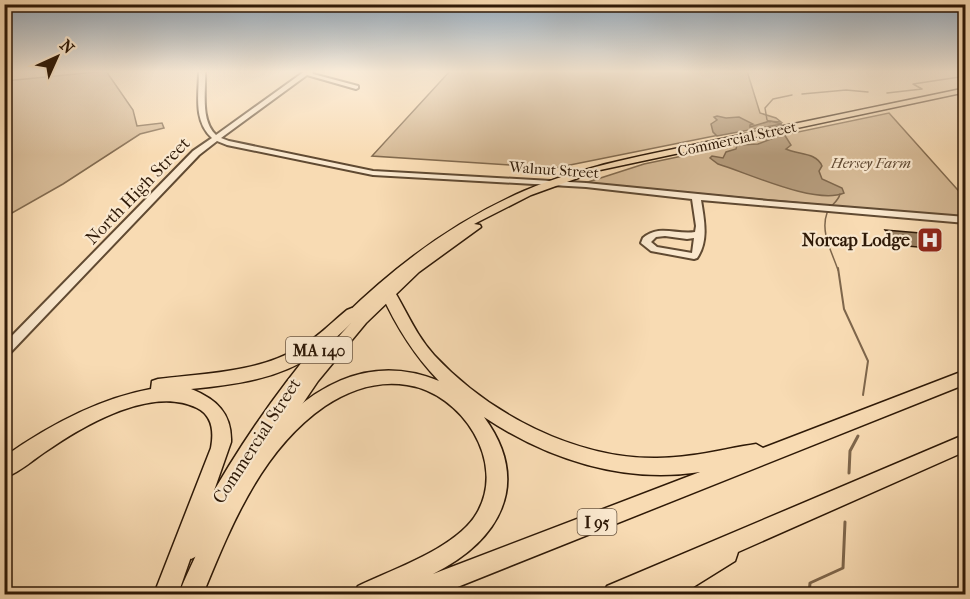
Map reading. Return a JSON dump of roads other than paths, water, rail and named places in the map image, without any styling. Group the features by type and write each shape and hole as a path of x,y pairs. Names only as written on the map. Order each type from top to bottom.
{"highway":[{"path":"388,293 399,321 410,337 449,380 503,419 569,451 615,464 655,468 683,466 782,449"},
{"path":"4,458 71,415 118,395 153,387 245,376 279,366 309,350 352,314"},
{"path":"256,464 284,430 313,405 345,387 369,379 394,377 420,381 450,396 472,416 488,441 497,471 496,495 488,517 477,532 458,548 366,594"},
{"name":"I 95","path":"412,594 966,377"},
{"path":"4,469 66,427 116,405 150,396 175,394 205,403 220,423 221,448 168,594"},
{"path":"615,594 966,442"},
{"name":"Commercial Street","path":"190,594 256,464"},
{"path":"661,594 694,576 758,532"}],"main road":[{"name":"Commercial Street","path":"168,594 217,501 253,440 302,372 352,314 393,276 441,239 496,206 549,183 598,168 924,99"},
{"name":"Commercial Street","path":"256,464 315,375 356,326 388,293 428,260 467,232 507,210 563,184 649,157"}],"street":[{"path":"202,99 202,118 214,138"},
{"name":"North High Street","path":"4,352 169,181 214,138 269,99"},
{"name":"Walnut Street","path":"214,138 227,143 373,173 563,184 966,220"},
{"path":"696,196 701,226 698,250 693,256 654,249 646,243 646,240 653,234 687,236 699,234"}],"waterway":[{"path":"770,122 767,120 765,108 773,99"},
{"path":"838,270 828,242 825,220 828,210 840,194"},
{"path":"838,268 844,309 868,361 863,395"},
{"path":"849,473 850,451 858,436"},
{"path":"809,594 810,583 843,568 845,522"}],"place":[{"name":"Norcap Lodge","path":"930,240"}],"park label":[{"name":"Hersey Farm","path":"871,163"}]}
